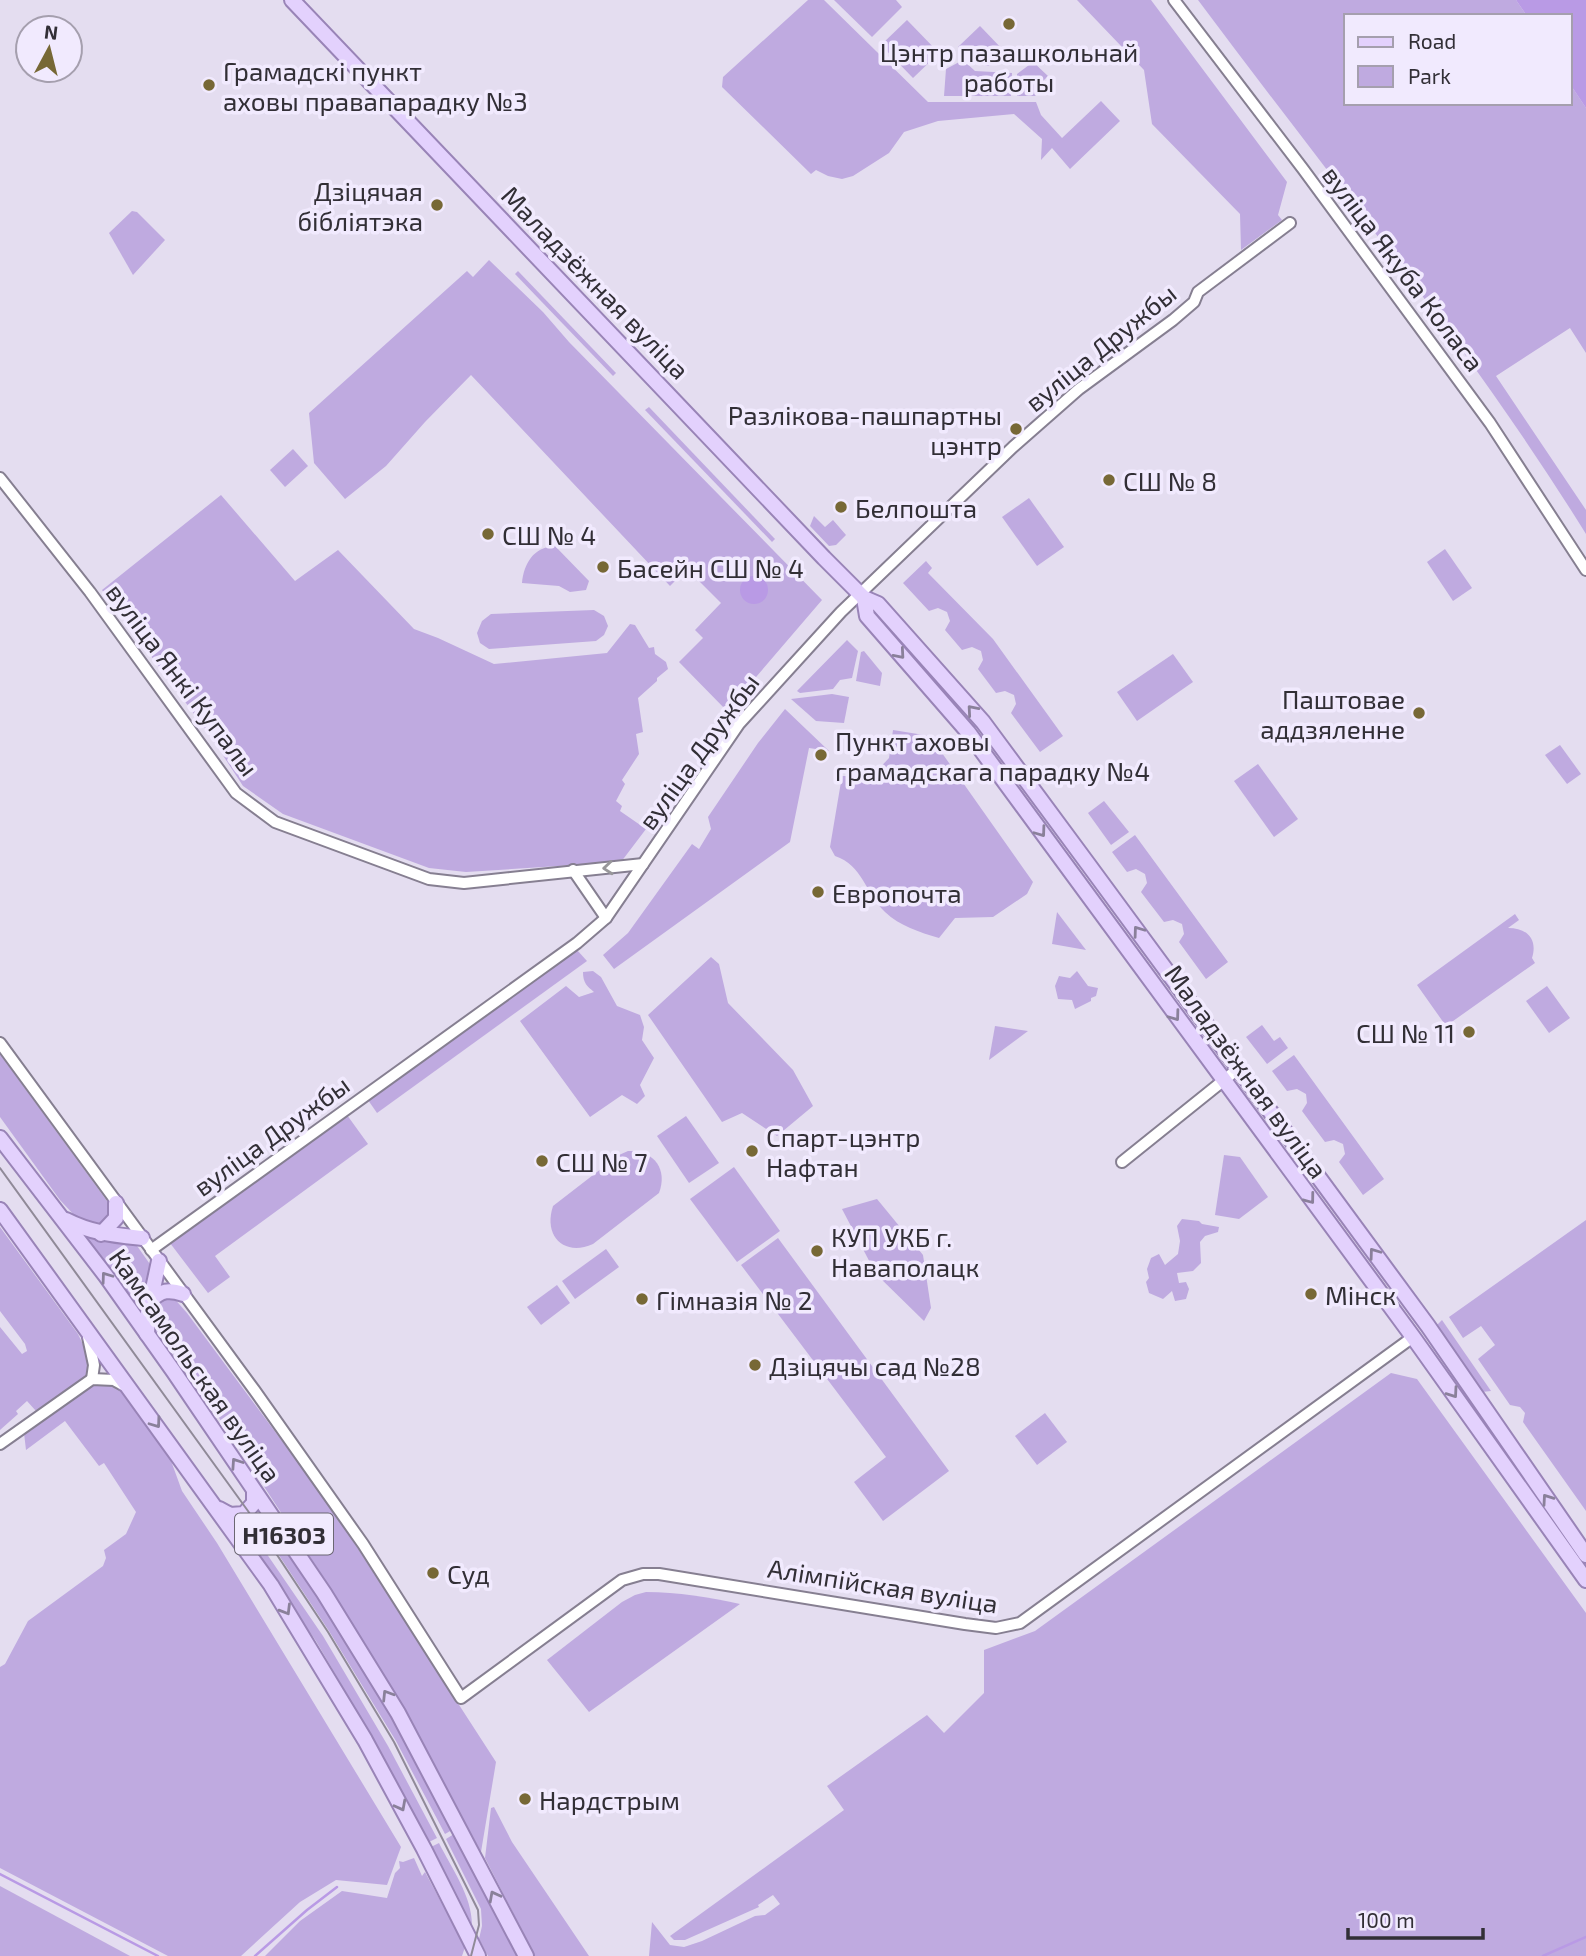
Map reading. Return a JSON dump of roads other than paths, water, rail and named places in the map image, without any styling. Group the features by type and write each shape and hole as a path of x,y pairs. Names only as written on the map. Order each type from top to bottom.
{"main road":[{"name":"Маладзёжная вуліца","path":"292,0 862,596 878,604 983,722 1428,1326 1586,1555"},
{"name":"Маладзёжная вуліца","path":"862,596 867,616 968,732 1413,1337 1586,1580"},
{"name":"Камсамольская вуліца","path":"0,1138 146,1334 324,1593 398,1713 526,1956"},
{"path":"101,1234 116,1218 116,1203"},
{"name":"Н16303","path":"0,1210 218,1508 271,1585 365,1740 478,1956"},
{"path":"61,1217 83,1229 150,1250 150,1301 146,1334"},
{"path":"150,1301 158,1293 170,1290 183,1294"},
{"path":"1413,1337 1428,1326"},
{"path":"218,1508 230,1515 244,1514 254,1503 254,1490"}],"street":[{"name":"вуліца Якуба Коласа","path":"1174,0 1490,423 1586,570"},
{"name":"вуліца Дружбы","path":"150,1250 577,943 606,918 739,724 841,612 862,596 1013,447 1079,389 1173,320 1195,302 1198,292 1290,223"},
{"name":"вуліца Янкі Купалы","path":"0,478 90,592 236,793 271,820 429,879 464,883 643,864"},
{"path":"573,870 606,918"},
{"name":"Камсамольская вуліца","path":"0,1043 255,1391 363,1544 461,1698"},
{"path":"1122,1161 1239,1068"},
{"path":"85,1328 92,1348 92,1379"},
{"name":"Алімпійская вуліца","path":"461,1698 622,1580 643,1574 697,1579 837,1605 965,1624 996,1628 1020,1623 1413,1337"},
{"path":"0,1444 92,1379 114,1380 131,1389"}],"waterway":[{"path":"0,1874 158,1956"},
{"path":"255,1956 337,1887"},
{"path":"1543,1956 1586,1937"}],"tram line":[{"path":"0,1168 248,1511 328,1632 394,1742 478,1910 479,1925 471,1956"}],"place":[{"name":"Цэнтр пазашкольнай работы","path":"1009,24"},
{"name":"Грамадскі пункт аховы правапарадку №3","path":"209,85"},
{"name":"Дзіцячая бібліятэка","path":"437,205"},
{"name":"Разлікова-пашпартны цэнтр","path":"1016,429"},
{"name":"СШ № 8","path":"1109,480"},
{"name":"Белпошта","path":"841,507"},
{"name":"СШ № 4","path":"488,534"},
{"name":"Басейн СШ № 4","path":"603,567"},
{"name":"Паштовае аддзяленне","path":"1419,713"},
{"name":"Пункт аховы грамадскага парадку №4","path":"821,755"},
{"name":"Европочта","path":"818,892"},
{"name":"СШ № 11","path":"1469,1032"},
{"name":"Спарт-цэнтр Нафтан","path":"752,1151"},
{"name":"СШ № 7","path":"542,1161"},
{"name":"КУП УКБ г. Наваполацк","path":"817,1251"},
{"name":"Мінск","path":"1311,1294"},
{"name":"Гімназія № 2","path":"642,1299"},
{"name":"Дзіцячы сад №28","path":"755,1365"},
{"name":"Суд","path":"433,1573"},
{"name":"Нардстрым","path":"525,1799"}]}
